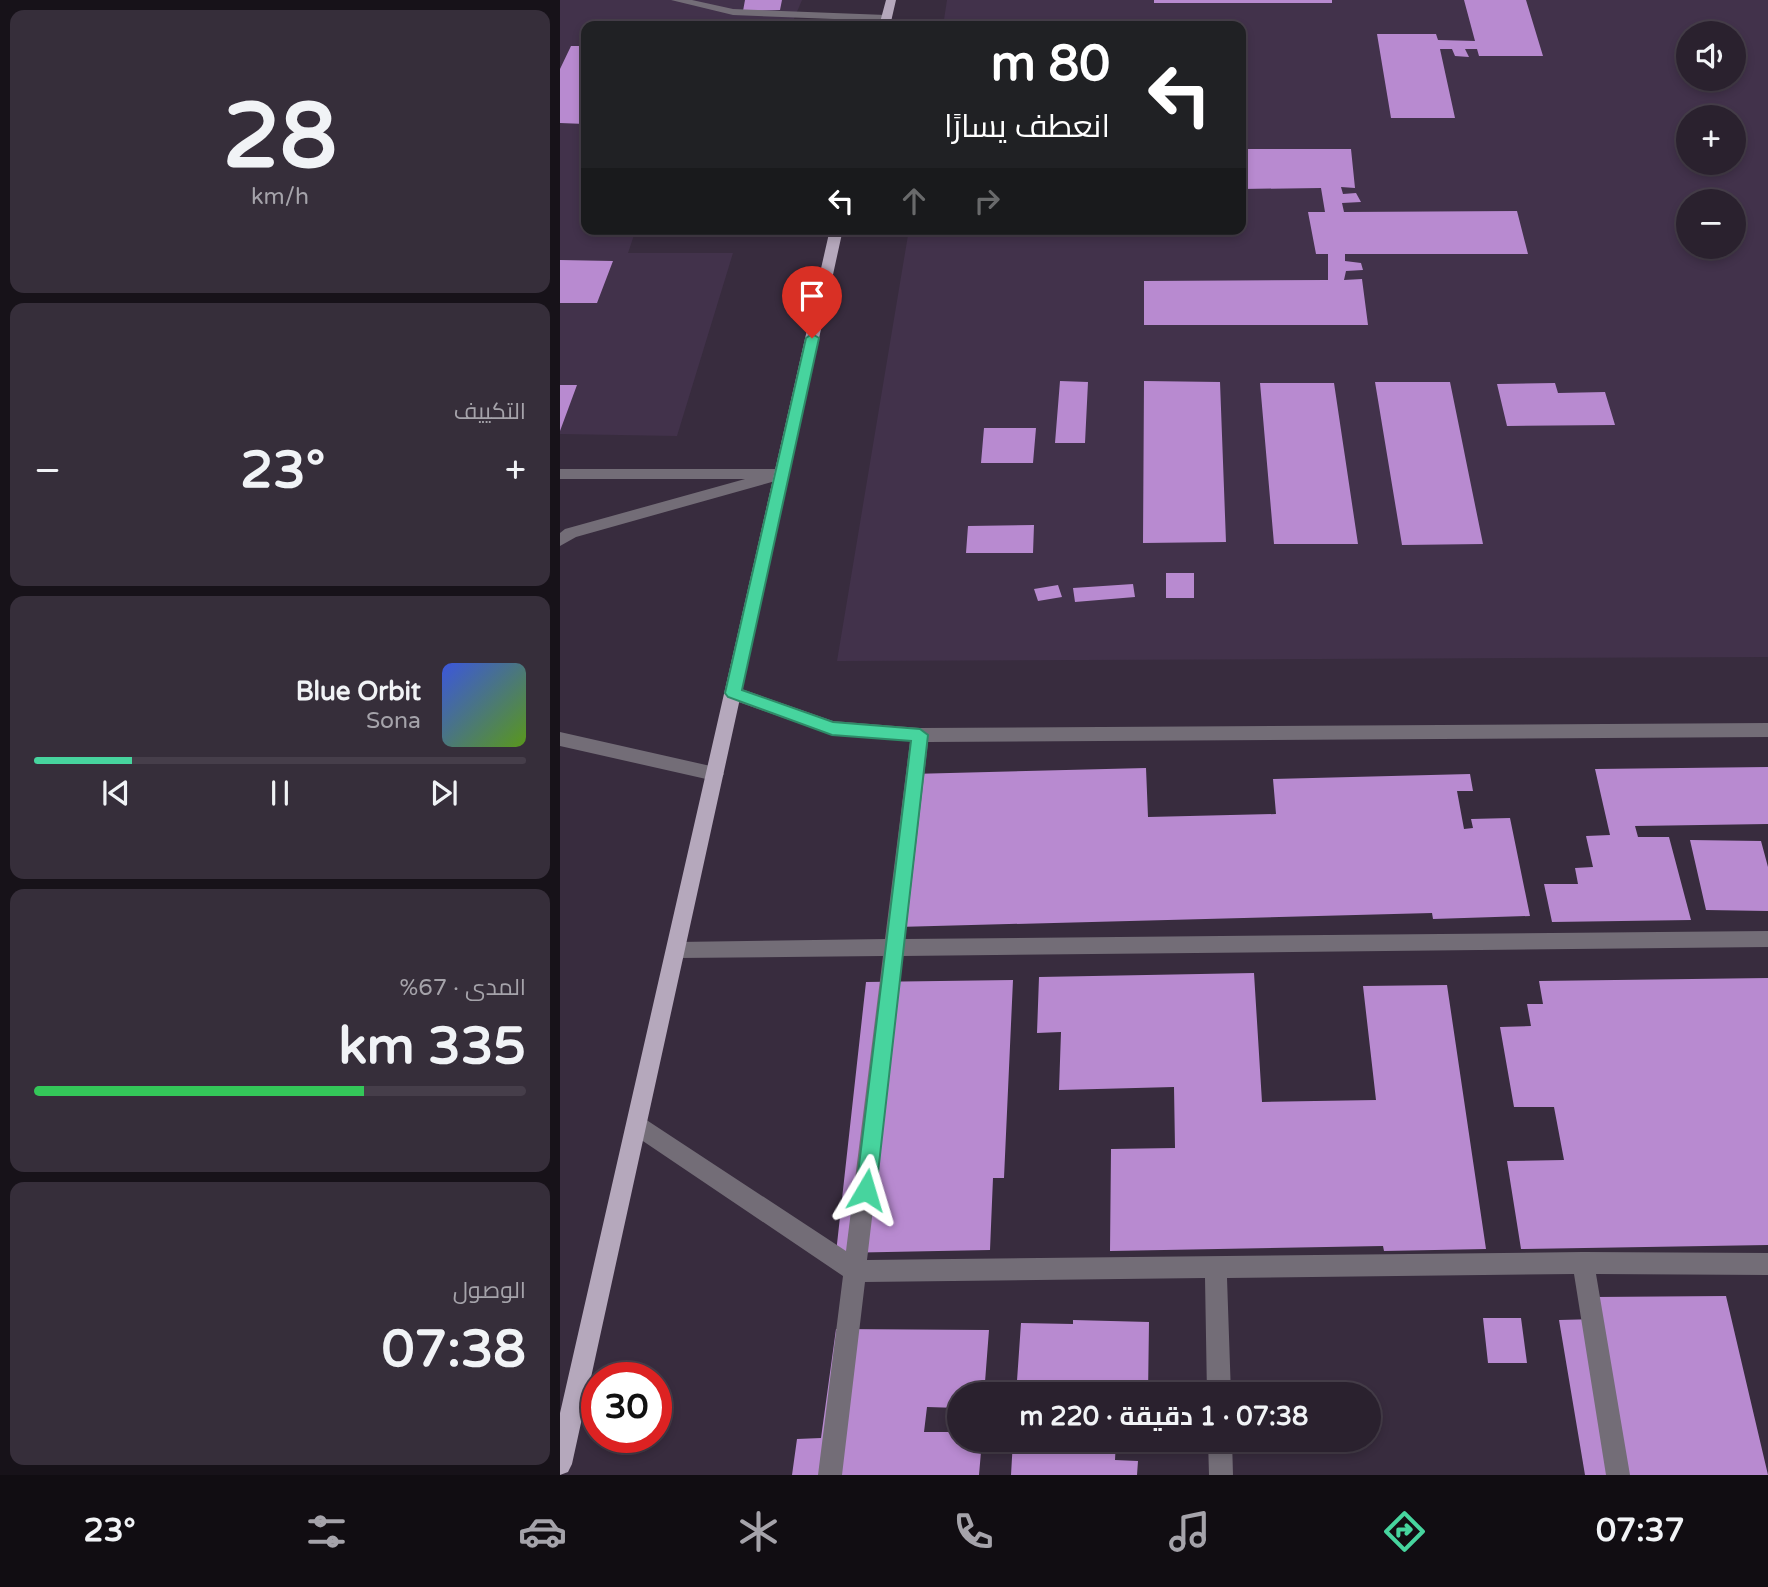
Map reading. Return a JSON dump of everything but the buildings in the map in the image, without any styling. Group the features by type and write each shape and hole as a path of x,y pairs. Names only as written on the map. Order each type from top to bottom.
{"main road":[{"path":"885,21 891,0"},
{"path":"560,1464 837,235"}],"street":[{"path":"676,0 733,12 870,21"},
{"path":"560,474 781,474"},
{"path":"560,540 571,533 781,474"},
{"path":"733,693 832,728 920,735 1768,730"},
{"path":"830,1475 920,735"},
{"path":"560,739 715,774"},
{"path":"677,950 1768,939"},
{"path":"638,1126 856,1271 1583,1263 1768,1264"},
{"path":"1583,1263 1618,1475"},
{"path":"1216,1268 1219,1382"},
{"path":"1220,1452 1221,1475"}],"shaded area":[{"path":"560,0 802,0 793,21 581,21 581,235 634,235 628,253 733,253 677,436 560,434"},
{"path":"947,0 1768,0 1768,657 837,661 908,235 1246,235 1246,21 944,21"}],"route":[{"path":"812,338 733,693 832,728 920,735 866,1190"}]}
